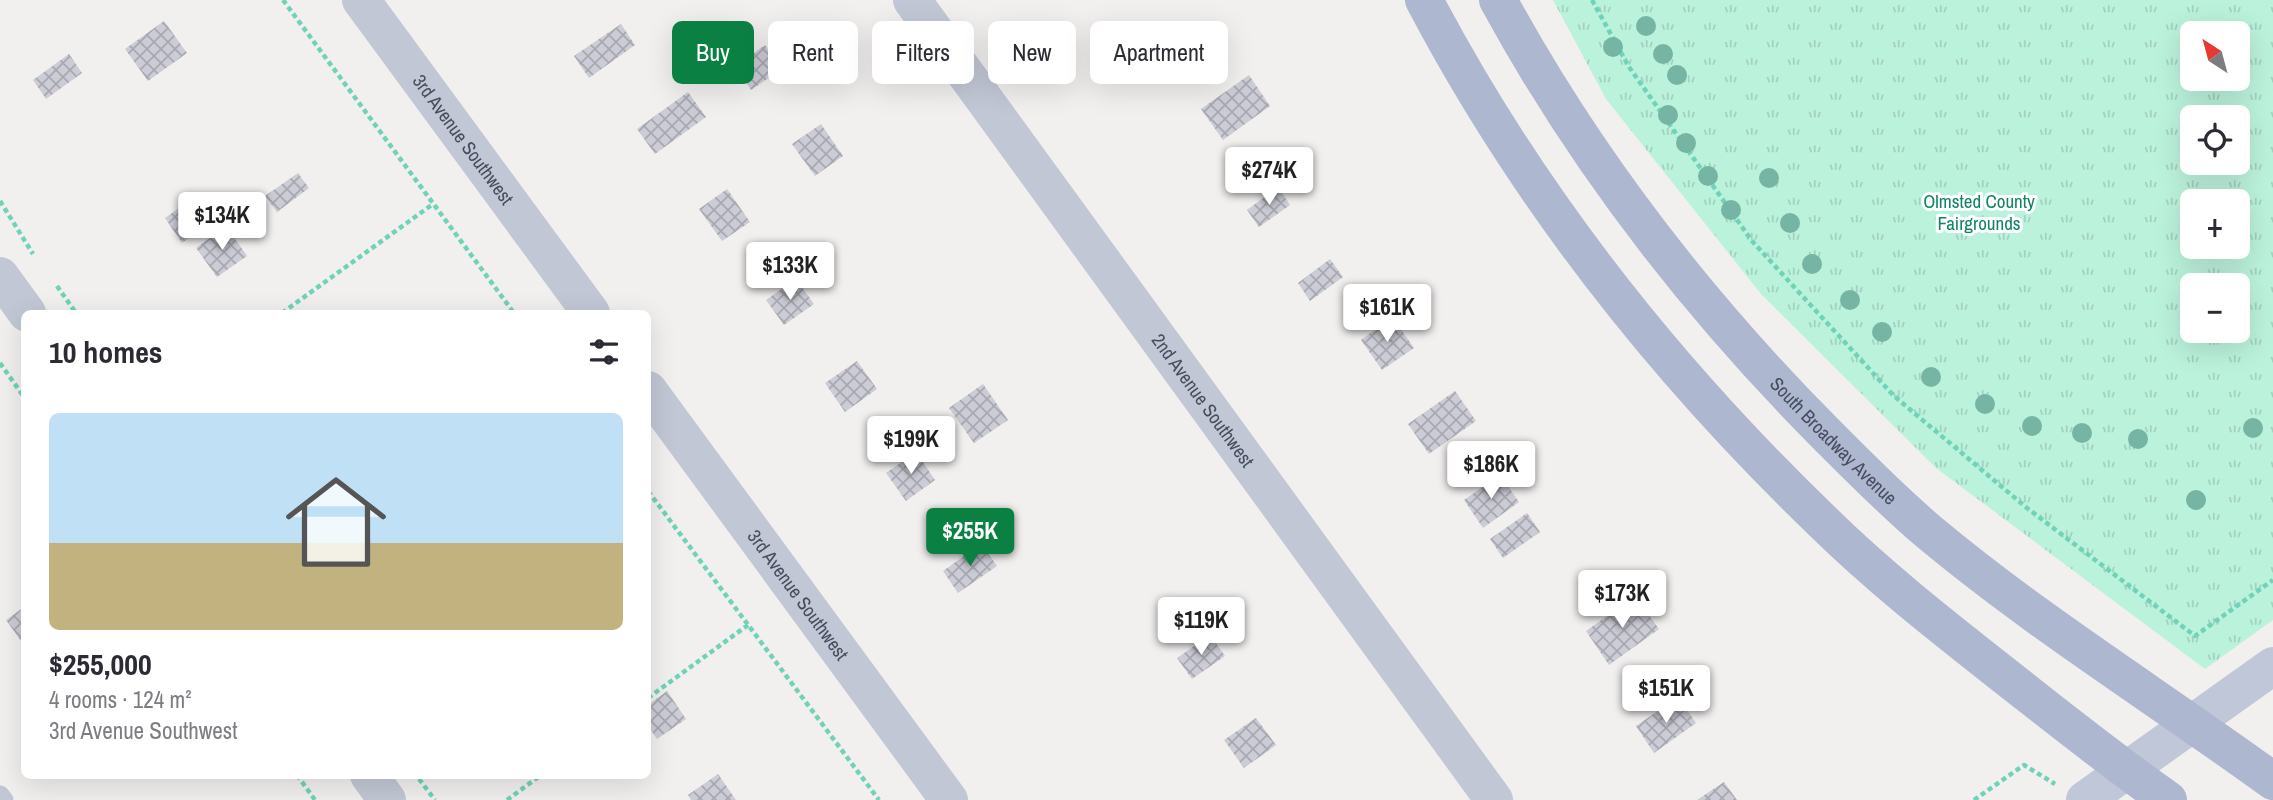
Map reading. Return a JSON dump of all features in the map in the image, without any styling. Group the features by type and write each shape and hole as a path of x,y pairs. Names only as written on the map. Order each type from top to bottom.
{"main road":[{"path":"1424,0 1481,102 1534,183 1600,276 1664,357 1824,523 1910,600 2126,771 2168,800"},
{"name":"South Broadway Avenue","path":"1498,0 1564,111 1654,237 1716,315 1789,396 1871,480 1927,531 1978,572 2273,781"},
{"path":"2085,800 2273,666"}],"street":[{"name":"3rd Avenue Southwest","path":"361,0 589,310"},
{"name":"2nd Avenue Southwest","path":"912,0 1493,800"},
{"path":"0,276 25,310"},
{"name":"3rd Avenue Southwest","path":"651,394 949,800"},
{"path":"372,779 387,800"}],"lane":[{"path":"0,795 4,800"}],"path":[{"path":"283,0 512,310"},
{"path":"1592,0 1629,67 1752,241 1894,396 2028,508 2195,636 2273,580"},
{"path":"0,201 39,262"},
{"path":"286,310 433,204"},
{"path":"54,283 74,310"},
{"path":"0,363 21,393"},
{"path":"651,495 879,800"},
{"path":"651,696 748,625"},
{"path":"1974,800 2024,765"},
{"path":"300,779 316,800"},
{"path":"419,779 435,800"},
{"path":"507,800 536,779"}],"green space":[{"name":"Olmsted County Fairgrounds","path":"1553,0 2273,0 2273,620 2205,669 1936,468 1761,294 1606,99"}],"building":[{"path":"164,21 187,53 148,81 125,49"},
{"path":"621,24 635,45 589,78 574,56"},
{"path":"765,45 768,49 768,78 751,90 747,84 754,84 754,53"},
{"path":"69,54 82,73 46,99 33,80"},
{"path":"1249,75 1270,106 1223,140 1201,109"},
{"path":"688,92 706,117 655,154 637,129"},
{"path":"821,124 843,156 815,176 792,144"},
{"path":"298,173 309,188 277,212 265,196"},
{"path":"1278,187 1290,205 1259,227 1247,210"},
{"path":"727,189 750,222 722,241 699,209"},
{"path":"201,192 218,217 182,243 165,218"},
{"path":"226,226 247,256 217,277 196,248"},
{"path":"1330,259 1343,277 1310,301 1298,283"},
{"path":"796,279 814,304 784,325 766,300"},
{"path":"1392,317 1414,348 1382,370 1361,340"},
{"path":"857,361 877,389 845,412 825,383"},
{"path":"983,384 1008,420 974,443 949,408"},
{"path":"1455,391 1476,421 1429,454 1408,424"},
{"path":"916,452 935,480 906,501 886,473"},
{"path":"1500,475 1519,502 1483,528 1464,500"},
{"path":"1527,513 1540,532 1503,558 1490,539"},
{"path":"981,544 997,566 958,593 943,571"},
{"path":"1635,596 1659,629 1609,665 1586,631"},
{"path":"21,609 21,641 6,620"},
{"path":"1210,635 1225,656 1192,679 1177,658"},
{"path":"667,691 686,719 657,739 651,730 651,703"},
{"path":"1678,697 1696,723 1654,753 1636,726"},
{"path":"1256,718 1276,745 1244,768 1224,740"},
{"path":"718,774 736,800 691,800 688,795"},
{"path":"1724,782 1737,800 1697,800"}]}
